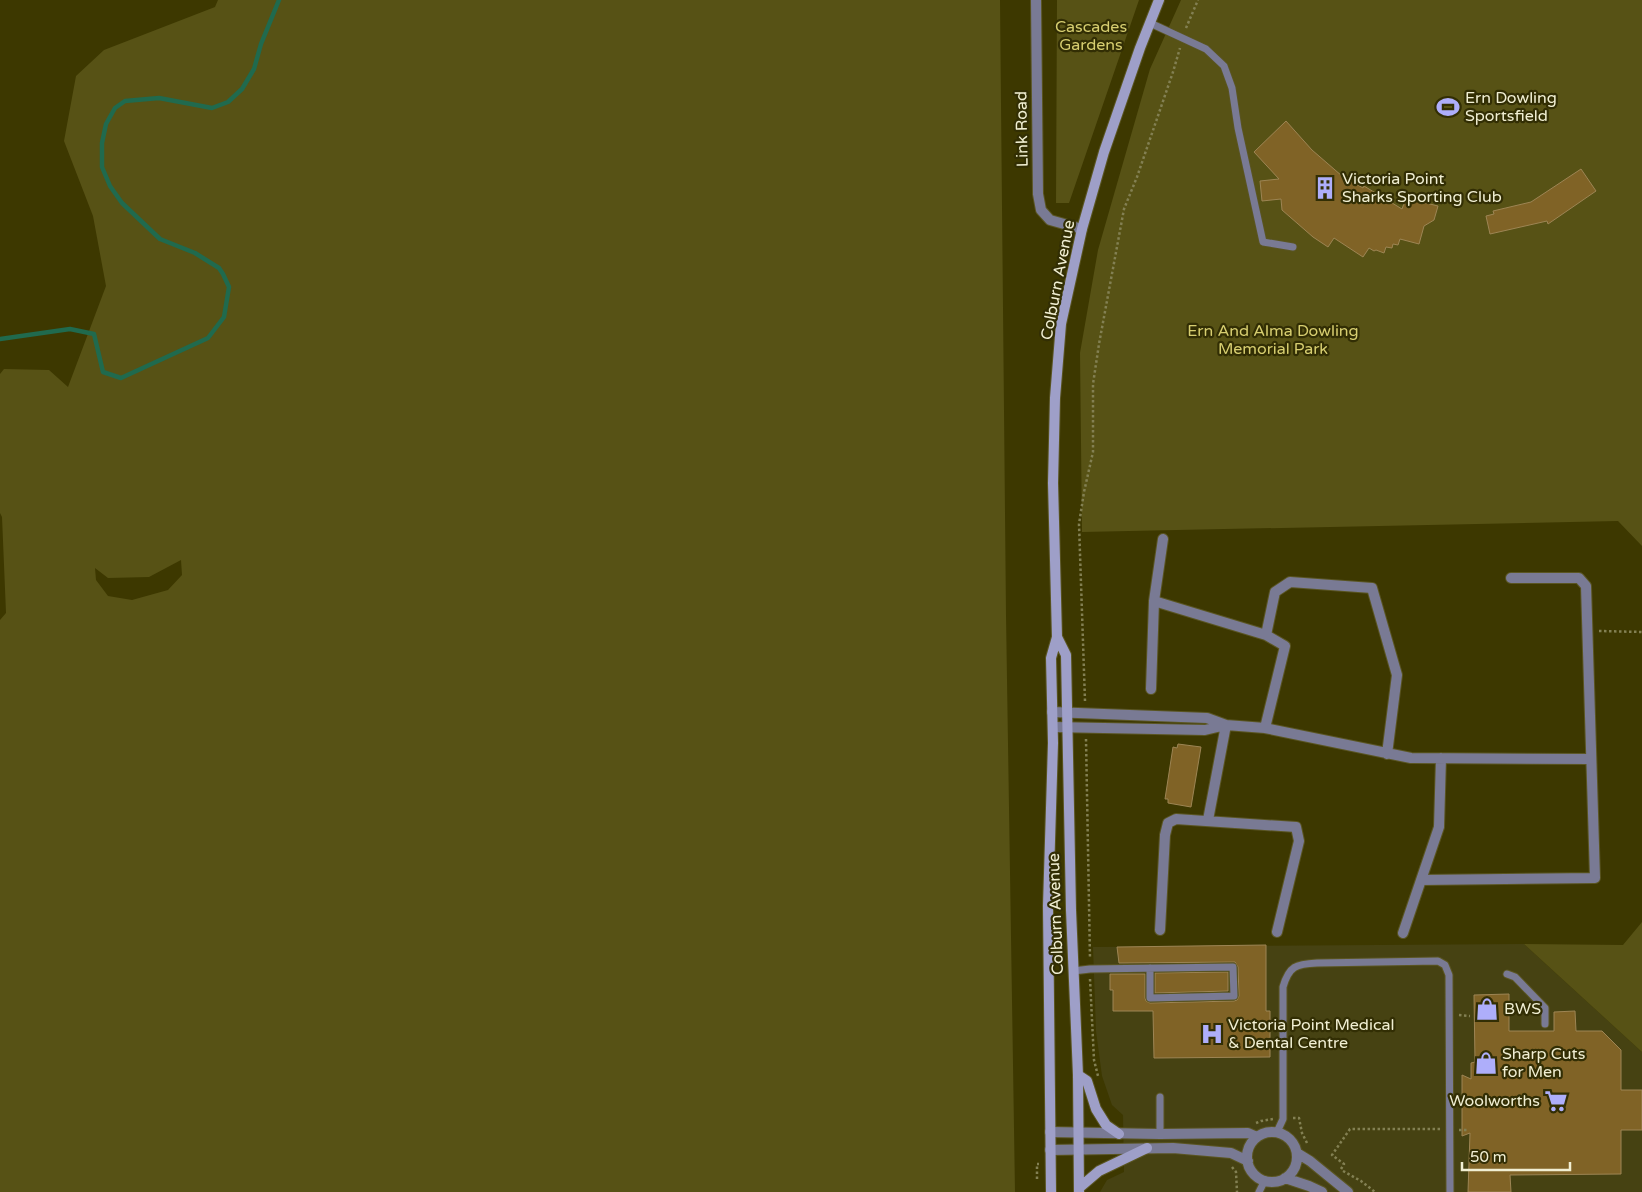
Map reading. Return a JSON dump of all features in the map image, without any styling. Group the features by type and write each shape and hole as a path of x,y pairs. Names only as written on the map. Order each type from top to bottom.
{"main road":[{"name":"Colburn Avenue","path":"1051,1192 1048,906 1053,727 1051,658 1057,637 1054,483 1056,398 1061,324 1082,229 1104,152 1159,0"},
{"name":"Colburn Avenue","path":"1057,637 1066,655 1066,728 1078,1075 1079,1190"},
{"path":"1078,1075 1087,1081 1096,1109 1106,1125 1119,1134"},
{"path":"1079,1190 1099,1171 1147,1148"}],"street":[{"name":"Link Road","path":"1036,0 1038,194 1041,210 1050,220 1082,229"},
{"path":"1150,689 1154,602 1163,539"},
{"path":"1421,880 1595,878 1586,586 1579,578 1511,578"},
{"path":"1266,635 1275,592 1290,582 1372,588 1398,675 1387,754"},
{"path":"1154,602 1266,635 1285,646 1265,728"},
{"path":"1052,712 1208,718 1226,725 1265,728 1411,758 1591,759"},
{"path":"1149,716 1149,729"},
{"path":"1189,717 1189,730"},
{"path":"1053,727 1205,730 1226,725"},
{"path":"1208,820 1226,725"},
{"path":"1403,933 1439,827 1441,758"},
{"path":"1160,930 1165,834 1168,823 1176,819 1296,827 1300,841 1277,932"},
{"path":"1050,1132 1119,1134 1248,1133 1257,1137"},
{"path":"1277,1132 1290,1140 1297,1153 1294,1167 1285,1178 1272,1182 1254,1173 1248,1161 1249,1148 1257,1137 1277,1132"},
{"path":"1050,1150 1173,1148 1231,1153 1248,1161"},
{"path":"1297,1153 1310,1160 1348,1192"},
{"path":"1285,1178 1322,1192"}],"lane":[{"path":"1150,23 1206,49 1224,66 1232,88 1238,128 1263,242 1293,247"},
{"path":"1277,1132 1283,1118 1283,987 1286,975 1293,967 1316,963 1438,961 1445,965 1449,975 1450,1192"},
{"path":"1073,971 1090,969 1150,968 1233,967 1234,996 1150,998 1150,968"},
{"path":"1507,974 1515,976 1545,1008 1545,1024"},
{"path":"1160,1097 1160,1134"},
{"path":"1258,1192 1265,1180"}],"path":[{"path":"1085,713 1079,524 1092,452 1093,384 1099,344 1124,209 1173,72 1182,38 1198,0"},
{"path":"1588,631 1642,632"},
{"path":"1085,728 1090,969 1094,1060 1099,1079"},
{"path":"1267,1120 1298,1118 1302,1133 1309,1146"},
{"path":"1341,1170 1344,1164 1332,1155 1350,1129 1466,1130"},
{"path":"1335,1166 1376,1192"}],"shaded area":[{"path":"1524,944 1642,1052 1642,1192 1100,1192 1107,1180 1124,1172 1123,1115 1112,1105 1102,1076 1096,1031 1093,947"}],"green space":[{"path":"218,0 1000,0 1006,615 1015,1192 0,1192 0,620 6,613 2,517 0,513 0,374 4,369 49,370 68,387 106,286 93,216 64,141 76,76 104,50 215,7","holes":["181,560 182,575 168,590 132,600 108,596 96,580 95,568 108,578 149,577"]},
{"name":"Cascades Gardens","path":"1057,0 1139,0 1069,203 1056,203"},
{"name":"Ern And Alma Dowling Memorial Park","path":"1181,0 1642,0 1642,546 1618,521 1082,532 1080,353 1098,250 1150,69"},
{"path":"1642,922 1642,1052 1524,944 1623,945"}],"building":[{"name":"Victoria Point Sharks Sporting Club","path":"1286,121 1312,150 1342,176 1363,188 1364,186 1402,209 1406,198 1438,206 1434,220 1424,226 1419,244 1400,239 1398,245 1393,244 1392,248 1386,247 1384,253 1369,248 1363,257 1334,238 1328,247 1313,237 1282,210 1281,199 1262,201 1260,181 1279,179 1254,152"},
{"path":"1581,169 1596,191 1548,224 1547,221 1490,234 1486,216 1494,214 1493,211 1531,202"},
{"path":"1178,744 1201,747 1191,807 1168,803 1168,799 1165,799 1173,747 1177,748"},
{"path":"1266,945 1266,1011 1270,1011 1270,1057 1154,1058 1153,1011 1113,1011 1113,990 1110,990 1110,974 1145,974 1145,998 1150,1003 1234,1001 1239,996 1238,967 1235,962 1119,963 1117,947"},
{"path":"1228,972 1228,991 1155,993 1155,973"},
{"path":"1509,994 1509,1031 1554,1031 1554,1012 1575,1011 1576,1031 1602,1031 1621,1050 1621,1090 1642,1090 1642,1130 1621,1130 1621,1174 1510,1175 1511,1192 1468,1192 1470,1133 1462,1136 1462,1075 1471,1079 1471,1063 1475,1062 1474,995"}],"waterway":[{"path":"0,339 70,329 94,334 103,372 121,378 208,338 224,317 229,287 223,274 219,268 195,253 160,239 122,203 110,186 102,167 102,143 106,124 115,108 125,101 159,98 212,108 228,102 242,89 254,69 261,44 279,0"}],"place":[{"name":"Ern Dowling Sportsfield","path":"1448,107"},
{"name":"Victoria Point Sharks Sporting Club","path":"1325,188"},
{"name":"BWS","path":"1487,1009"},
{"name":"Victoria Point Medical & Dental Centre","path":"1212,1034"},
{"name":"Sharp Cuts for Men","path":"1486,1063"},
{"name":"Woolworths","path":"1556,1101"}]}
